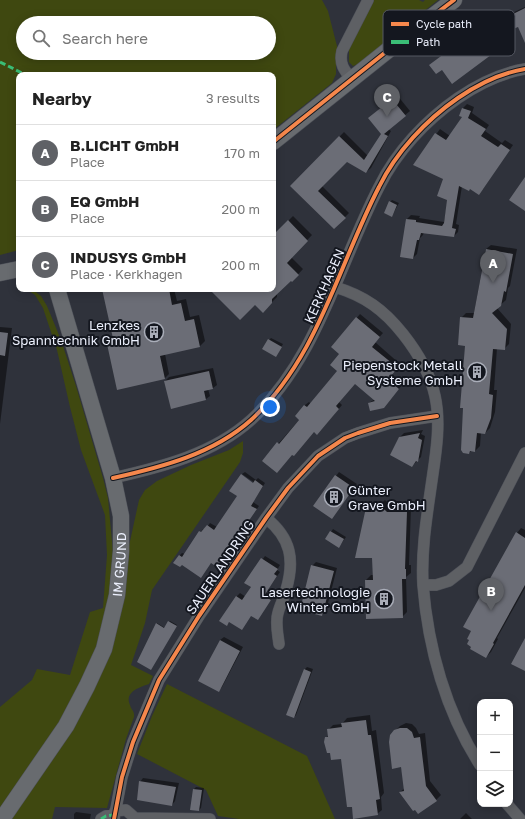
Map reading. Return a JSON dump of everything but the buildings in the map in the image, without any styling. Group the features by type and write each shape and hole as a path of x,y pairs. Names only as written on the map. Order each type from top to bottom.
{"main road":[{"path":"441,10 454,0"},
{"path":"276,140 383,55"},
{"path":"0,273 16,270"},
{"name":"IM GRUND","path":"2,819 66,726 87,686 104,649 116,595 120,551 121,516 113,478 58,292"}],"street":[{"path":"352,80 342,68 341,55 368,0"},
{"name":"KERKHAGEN","path":"113,478 161,466 200,452 230,435 250,420 286,381 299,361 335,287 379,186 405,147 426,124 449,104 464,94 491,80 523,72"},
{"path":"335,287 350,292 368,301 400,330 415,349 427,373 434,395 437,416 437,449 424,542 423,585 431,642 442,684 460,729 477,760"},
{"name":"SAUERLANDRING","path":"114,815 122,777 133,742 159,680 199,616 288,488 318,456 345,438 358,432 390,423 437,416"},
{"path":"423,585 436,585 449,581 468,567 525,453"},
{"name":"SAUERLANDRING","path":"266,518 275,525 288,544 290,558 290,568 286,589 277,614 279,644"},
{"path":"510,807 520,819"},
{"path":"101,819 126,810 135,818 160,817 210,819"}],"green space":[{"path":"0,0 322,0 328,11 338,50 336,53 336,74 332,83 276,128 276,72 16,72 16,251 0,255"},
{"path":"374,0 419,0 423,2 425,0 438,0 426,10 383,10 383,44 358,64 353,66 349,62 349,49 353,36"},
{"path":"30,292 36,292 41,296 47,306 61,340 103,478 108,498 113,553 111,595 97,648 62,720 0,812 0,707 32,680 37,669 70,675 90,612 103,608 107,555 105,515 81,450 57,350 43,308 35,295"},
{"path":"243,441 243,453 240,462 152,590 145,623 131,665 153,676 149,684 134,691 129,697 130,707 134,713 134,717 126,739 107,808 55,807 52,819 9,819 90,695 127,555 139,500 145,490 157,481 191,465 229,450"},
{"path":"167,684 307,756 335,819 239,819 218,816 206,790 137,754"}],"marked path":[{"path":"0,62 20,72"},
{"path":"101,819 106,816 114,815"}],"cycle path":[{"path":"441,10 454,0"},
{"path":"276,140 383,54"},
{"path":"113,478 186,458 220,442 251,420 274,395 294,369 325,310 364,217 386,174 403,149 423,127 458,98 490,80 507,73 525,69"},
{"path":"114,819 122,777 133,742 159,680 199,616 288,488 318,456 345,438 390,423 437,416"}],"place":[{"name":"INDUSYS GmbH","path":"387,117"},
{"name":"B.LICHT GmbH","path":"493,283"},
{"name":"Lenzkes Spanntechnik GmbH","path":"154,332"},
{"name":"Piepenstock Metall Systeme GmbH","path":"477,372"},
{"name":"Günter Grave GmbH","path":"334,497"},
{"name":"Lasertechnologie Winter GmbH","path":"384,599"},
{"name":"EQ GmbH","path":"491,611"}]}
